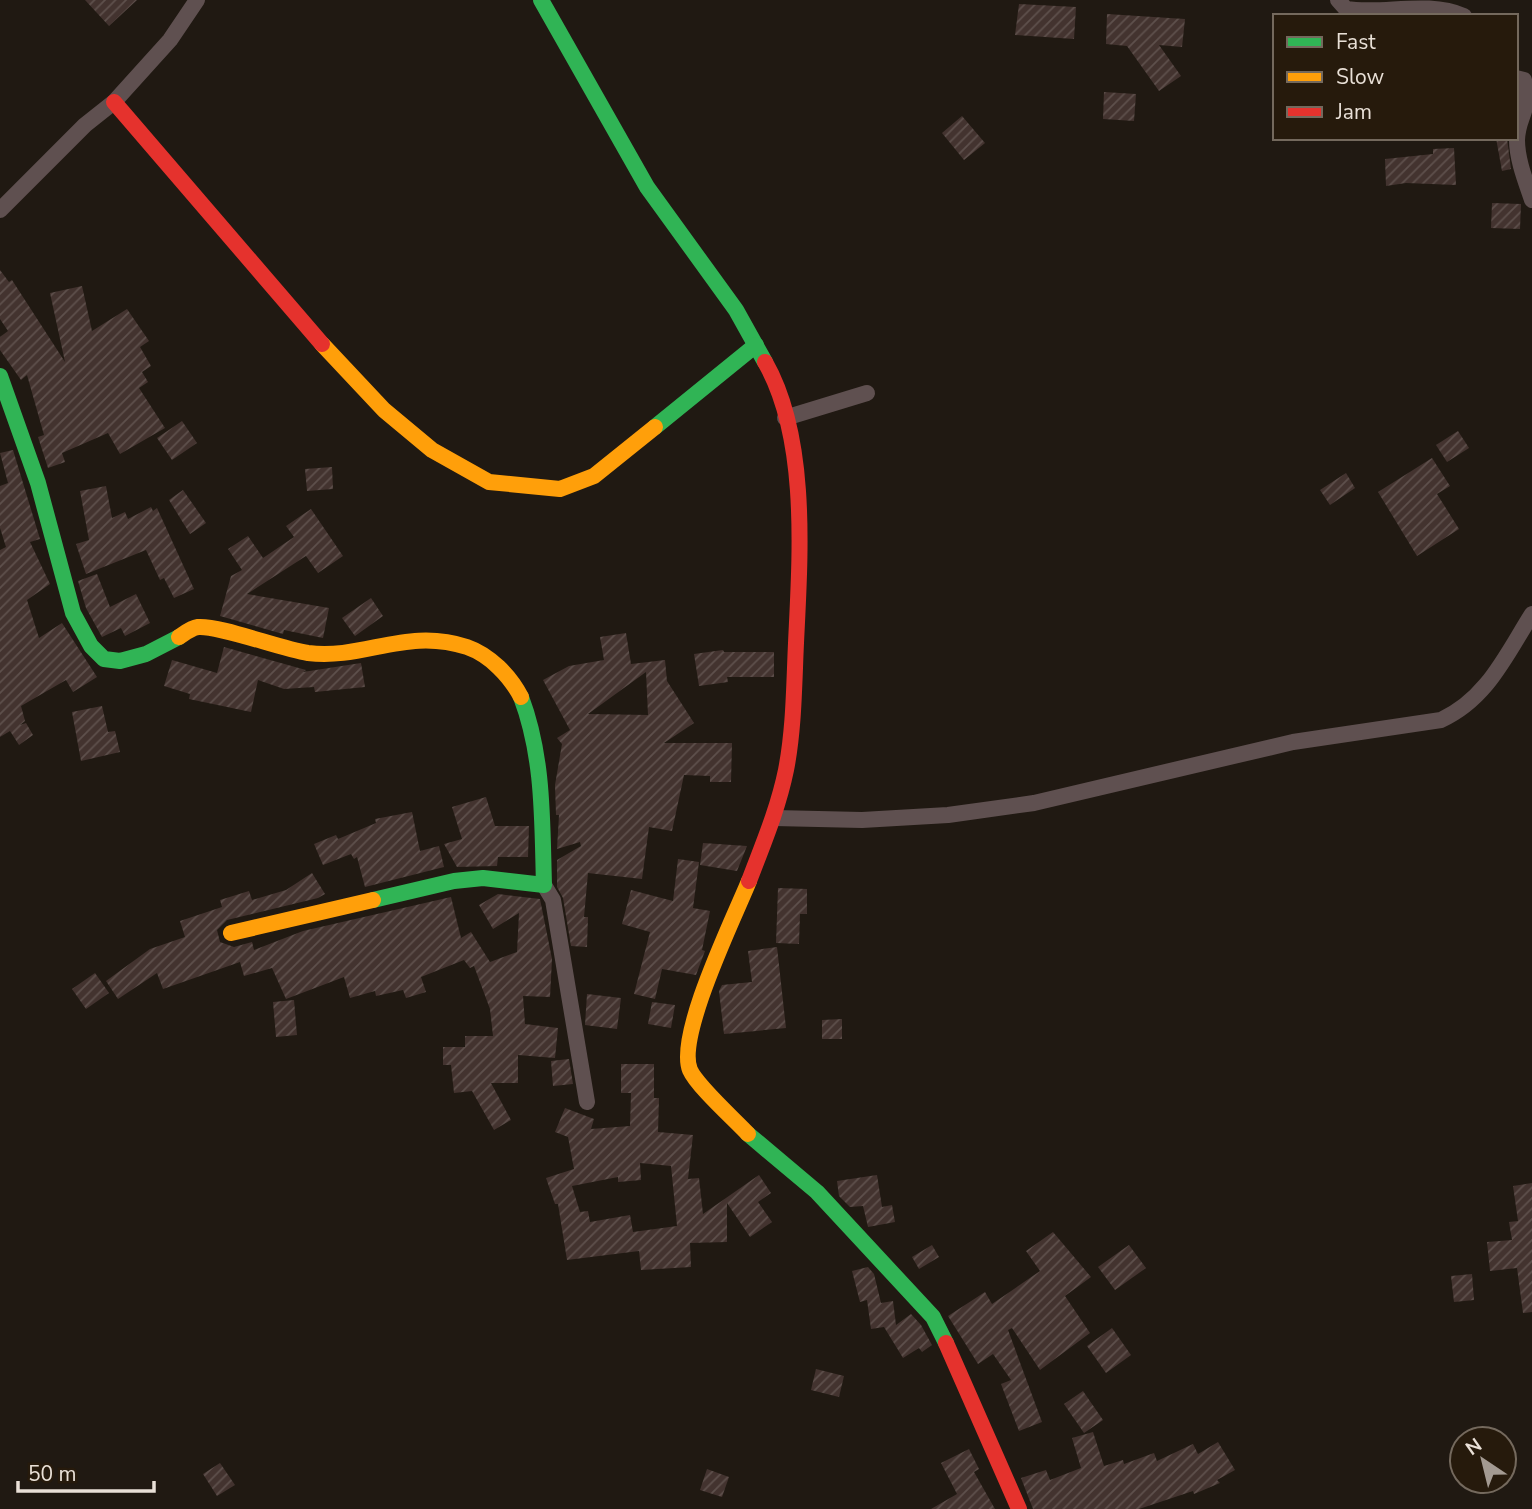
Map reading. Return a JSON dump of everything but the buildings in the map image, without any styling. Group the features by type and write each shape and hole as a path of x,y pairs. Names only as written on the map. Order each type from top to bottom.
{"street":[{"path":"0,210 85,125 114,102 170,40 197,0"},
{"path":"541,0 647,187 736,310 776,381 794,461 801,546 793,709 786,769 774,818 694,1017 686,1050 691,1072 750,1137 817,1192 933,1317 960,1370 1019,1509"},
{"path":"1338,0 1349,9 1391,4 1441,4 1460,14"},
{"path":"1524,78 1528,103 1518,133 1518,148 1532,200"},
{"path":"114,102 295,315 384,410 432,450 489,482 560,489 594,476 756,345"},
{"path":"0,376 33,464 72,609 97,653 104,659 118,662 167,644 199,627 301,652 323,654 421,639 465,644 482,652 507,671 530,711 540,783 544,885 553,900 587,1102"},
{"path":"785,418 867,393"},
{"path":"774,818 862,820 960,814 1034,803 1293,742 1441,720 1461,711 1487,686 1532,614"},
{"path":"231,933 454,881 483,878 544,885"}],"traffic: fast":[{"path":"541,0 647,187 736,310 765,362"},
{"path":"655,427 756,345"},
{"path":"0,376 38,483 73,613 91,646 104,659 120,661 146,654 179,637"},
{"path":"373,900 454,881 483,878 544,885 538,766 529,720 521,697"},
{"path":"748,1134 817,1192 933,1317 946,1343"}],"traffic: slow":[{"path":"322,344 384,410 432,450 489,482 560,489 594,476 655,427"},
{"path":"179,637 195,628 208,627 296,651 329,654 424,640 445,642 467,647 491,661 511,681 521,697"},
{"path":"748,1134 694,1077 690,1070 688,1054 691,1031 699,1005 749,881"},
{"path":"231,933 373,900"}],"traffic: jam":[{"path":"114,102 322,344"},
{"path":"749,881 774,813 789,755 799,574 799,499 795,462 789,426 779,393 765,362"},
{"path":"946,1343 1019,1509"}]}
